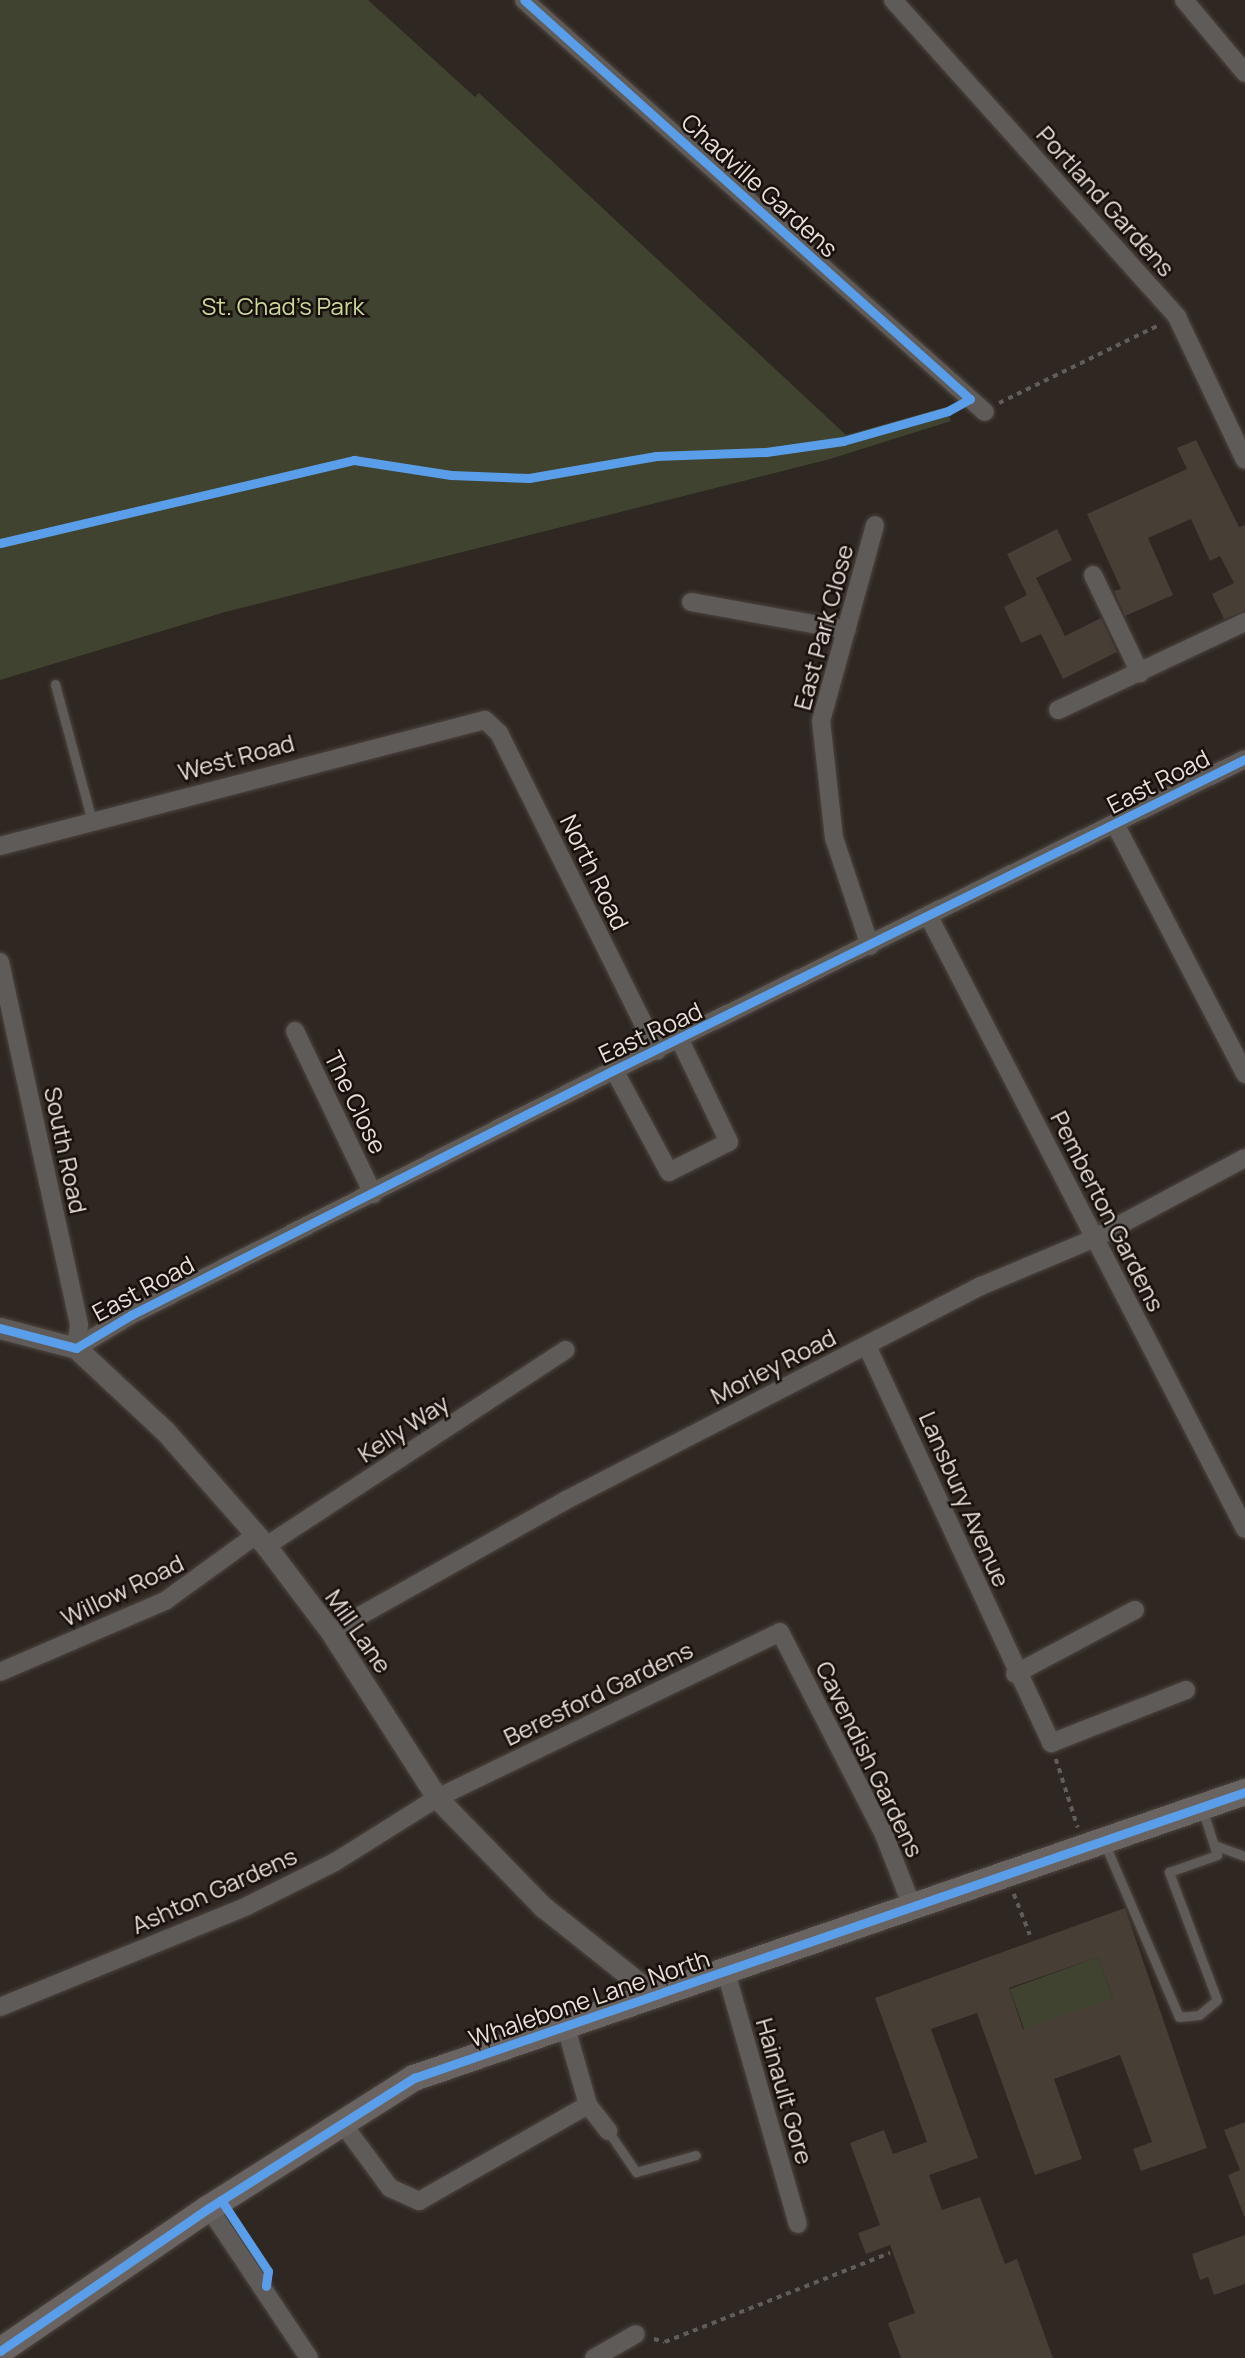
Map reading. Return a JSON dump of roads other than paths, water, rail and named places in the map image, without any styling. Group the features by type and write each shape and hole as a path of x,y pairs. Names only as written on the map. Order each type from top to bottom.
{"main road":[{"name":"Whalebone Lane North","path":"0,2351 209,2208 414,2078 565,2024 913,1909 1093,1842 1245,1792"}],"street":[{"name":"Chadville Gardens","path":"524,0 985,412"},
{"name":"Portland Gardens","path":"893,0 1177,317 1245,460"},
{"path":"1184,0 1245,73"},
{"name":"East Park Close","path":"870,946 834,838 821,721 875,525"},
{"path":"1093,575 1140,673"},
{"path":"691,602 846,630"},
{"path":"1058,710 1245,622"},
{"name":"West Road","path":"0,846 485,720"},
{"name":"North Road","path":"485,720 499,733 657,1051"},
{"name":"East Road","path":"76,1349 120,1321 614,1070 680,1040 1245,759"},
{"path":"1115,824 1245,1074"},
{"name":"Pemberton Gardens","path":"928,915 1245,1529"},
{"name":"South Road","path":"0,962 79,1325 76,1349"},
{"name":"The Close","path":"295,1031 373,1194"},
{"path":"614,1070 669,1172 729,1142 680,1040"},
{"name":"Morley Road","path":"331,1632 566,1500 981,1286 1094,1238 1245,1158"},
{"name":"Mill Lane","path":"0,1328 76,1349 164,1431 261,1540 331,1632 437,1798 542,1906 655,1996"},
{"name":"Lansbury Avenue","path":"867,1346 1015,1674 1051,1743 1186,1690"},
{"name":"Kelly Way","path":"261,1540 566,1350"},
{"name":"Willow Road","path":"0,1672 165,1601 261,1540"},
{"path":"1015,1674 1135,1610"},
{"name":"Beresford Gardens","path":"437,1798 780,1632"},
{"name":"Cavendish Gardens","path":"780,1632 883,1832 913,1909"},
{"name":"Ashton Gardens","path":"0,2007 247,1906 335,1862 437,1798"},
{"name":"Hainault Gore","path":"726,1972 797,2224"},
{"path":"565,2024 588,2105 608,2131"},
{"path":"343,2124 390,2188 419,2201 588,2105"},
{"path":"209,2208 266,2286 309,2358"},
{"path":"594,2358 636,2334"}],"lane":[{"path":"55,684 92,821"},
{"path":"1093,1842 1115,1863 1179,2017 1185,2019 1213,2008 1217,2000 1169,1872 1217,1855 1201,1807"},
{"path":"1214,1845 1245,1856"},
{"path":"608,2131 636,2172 696,2155"}],"park label":[{"name":"St. Chad's Park","path":"283,306"}]}
